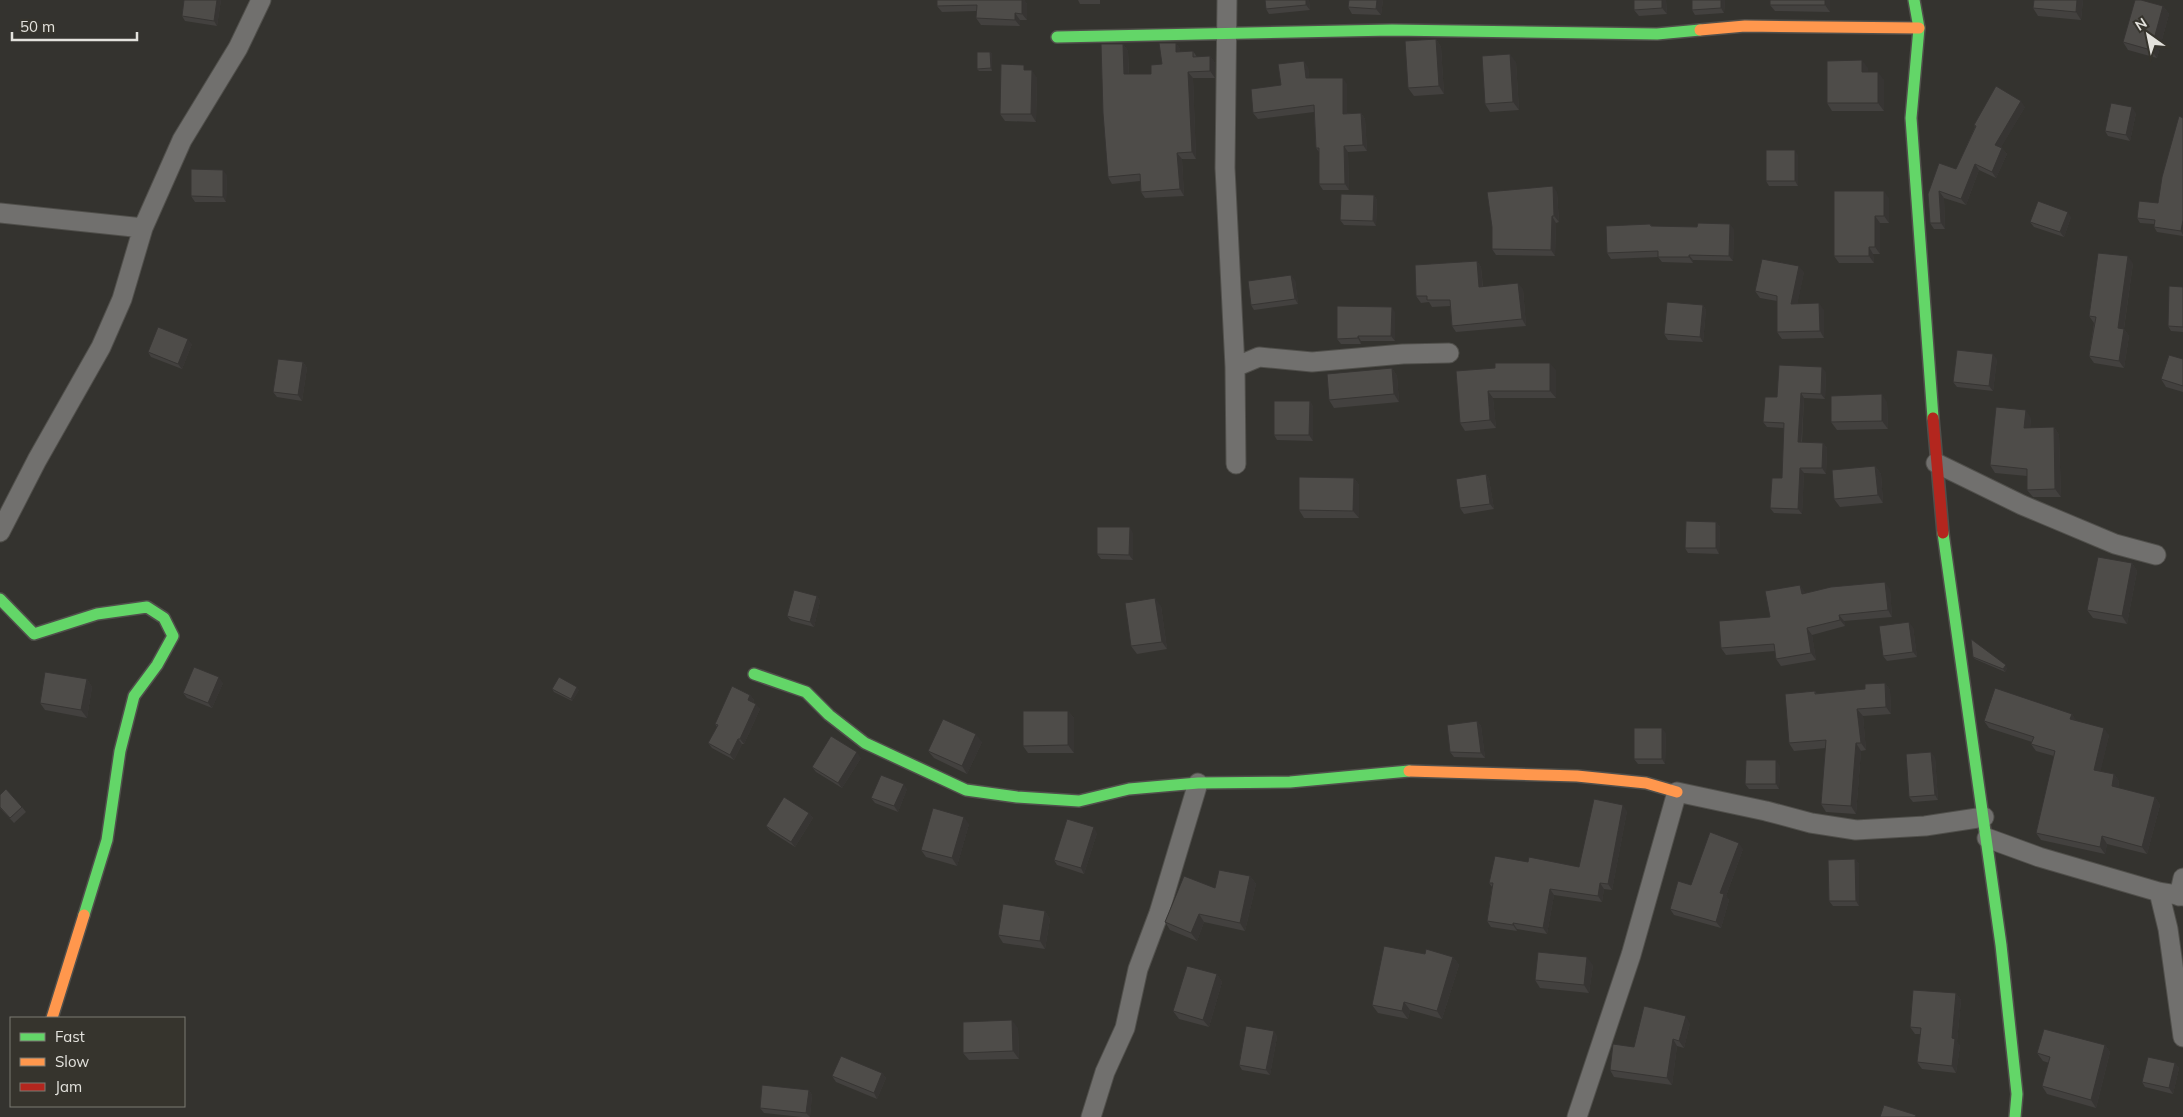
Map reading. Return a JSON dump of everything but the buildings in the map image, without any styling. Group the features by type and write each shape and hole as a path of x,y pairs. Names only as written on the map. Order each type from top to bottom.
{"street":[{"path":"0,532 37,460 101,347 122,299 143,228 182,140 238,48 261,0"},
{"path":"1227,0 1225,168 1235,367 1236,464"},
{"path":"1914,0 1919,28 1912,118 1936,463 1944,548 2001,945 2017,1094 2015,1117"},
{"path":"1057,37 1392,30 1657,34 1745,26 1919,28"},
{"path":"0,213 143,228"},
{"path":"1235,367 1259,357 1312,362 1403,354 1449,353"},
{"path":"1936,463 2022,505 2115,544 2156,555"},
{"path":"0,599 34,634 97,614 147,607 164,618 173,636 157,665 134,696 120,752 107,840 52,1017"},
{"path":"754,674 806,692 829,715 865,743 966,790 1017,797 1079,801 1129,789 1198,784 1290,782 1410,771 1577,776 1646,782 1677,792 1766,811 1811,823 1856,830 1925,826 1984,817"},
{"path":"1091,1117 1105,1072 1125,1028 1138,969 1159,913 1198,784"},
{"path":"1577,1117 1631,955 1677,792"},
{"path":"1987,838 2039,857 2160,892 2182,890"},
{"path":"2160,892 2168,930 2183,1036"}],"traffic: fast":[{"path":"1914,0 1919,28 1911,118 1933,418"},
{"path":"1057,37 1392,30 1657,34 1700,30"},
{"path":"1943,533 2001,945 2017,1094 2015,1117"},
{"path":"0,599 34,634 97,614 147,607 164,618 173,636 157,665 134,696 120,751 107,840 84,915"},
{"path":"754,674 806,692 829,715 865,743 966,790 1017,797 1079,801 1129,789 1198,783 1290,782 1409,771"}],"traffic: slow":[{"path":"1700,30 1745,26 1919,28"},
{"path":"1409,771 1577,776 1646,783 1677,792"},
{"path":"52,1017 84,915"}],"traffic: jam":[{"path":"1933,418 1943,533"}]}
